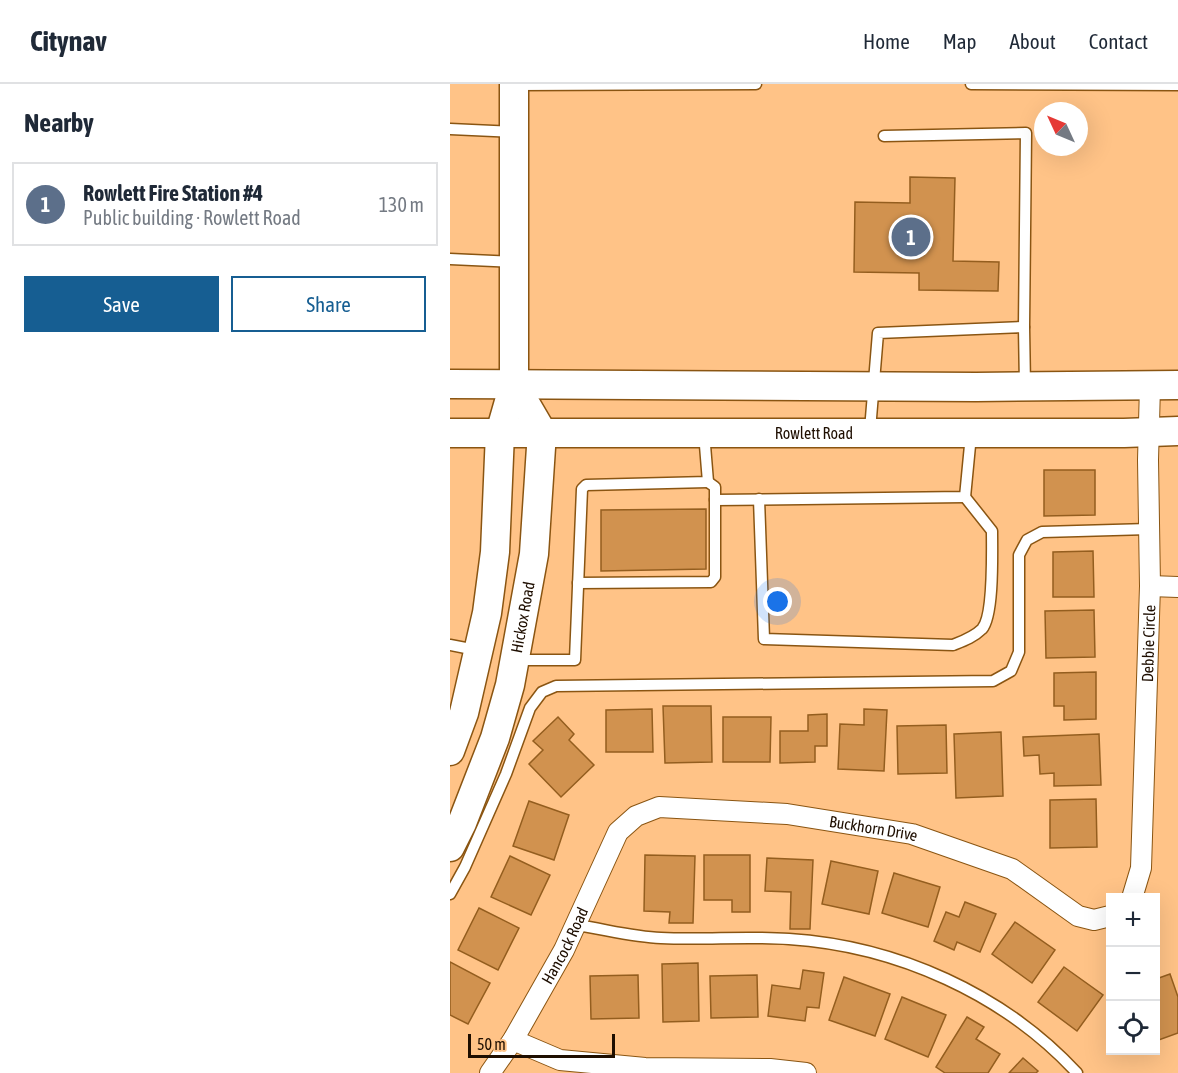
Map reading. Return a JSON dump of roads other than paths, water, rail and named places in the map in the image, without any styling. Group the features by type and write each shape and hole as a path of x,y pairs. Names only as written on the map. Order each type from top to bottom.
{"main road":[{"path":"450,751 464,713 480,651 495,552 500,433 514,384 514,84"},
{"path":"450,384 1178,386"},
{"path":"514,384 542,432"},
{"name":"Rowlett Road","path":"450,433 1124,433 1148,430 1178,431"},
{"name":"Hickox Road","path":"450,848 495,738 516,660 534,554 542,432"},
{"path":"480,651 516,660"}],"street":[{"name":"Debbie Circle","path":"1133,893 1141,868 1150,586 1148,430 1150,386"},
{"path":"1150,586 1178,587"},
{"name":"Buckhorn Drive","path":"636,816 659,807 787,814 912,834 1012,869 1078,916 1102,918"},
{"name":"Hancock Road","path":"490,1073 513,1040 564,950 618,832 636,816"},
{"path":"513,1040 560,1060 645,1068 770,1069 806,1073"}],"lane":[{"path":"514,84 756,84"},
{"path":"971,84 1178,85"},
{"path":"450,129 514,132"},
{"path":"884,136 1026,133 1025,386"},
{"path":"450,259 514,262"},
{"path":"870,432 879,333 1024,327"},
{"path":"704,432 708,482"},
{"path":"759,499 764,639 953,645 970,638 984,627 990,604 993,531 965,497 971,432"},
{"path":"516,660 574,660 582,489 586,485 708,482 715,487 715,577 711,582 578,583"},
{"path":"715,500 965,497"},
{"path":"450,894 465,867 506,774 530,708 542,692 556,686 993,681 1011,671 1019,652 1019,555 1027,540 1042,532 1149,529"},
{"path":"450,645 480,651"},
{"path":"576,925 659,938 790,939 845,947 908,963 971,991 1029,1028 1077,1073"}],"place":[{"name":"Rowlett Fire Station #4","path":"911,237"}]}
